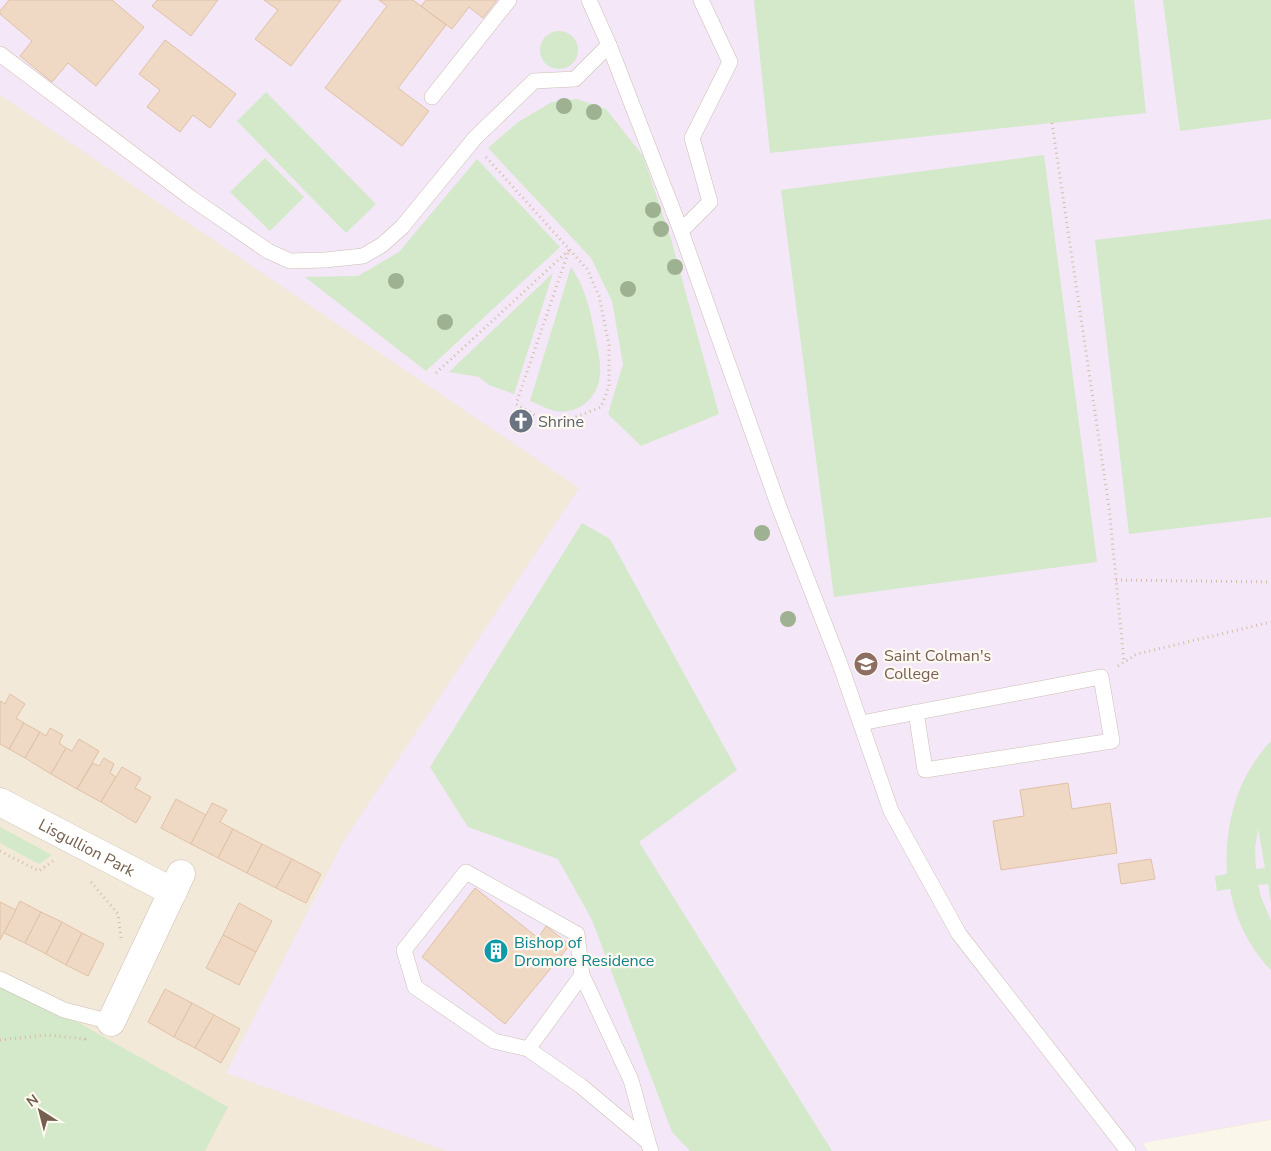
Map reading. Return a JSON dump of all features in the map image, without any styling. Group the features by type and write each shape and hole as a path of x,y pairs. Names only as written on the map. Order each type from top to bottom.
{"street":[{"name":"Lisgullion Park","path":"0,802 177,883 111,1022"}],"lane":[{"path":"432,97 509,0"},
{"path":"589,0 609,45 681,231 779,507 840,664 892,811 959,934 1128,1151"},
{"path":"681,231 710,202 692,138 730,62 701,0"},
{"path":"0,54 191,198 268,251 290,261 363,256 382,245 402,228 472,142 534,81 575,79 609,45"},
{"path":"861,723 916,712 1101,677 1112,741 925,770 916,712"},
{"path":"466,872 577,934 582,975 631,1080 650,1147 581,1086 528,1049 494,1041 414,987 404,950 466,872"},
{"path":"528,1049 582,975"},
{"path":"0,979 64,1010 111,1022"}],"path":[{"path":"1052,123 1109,507 1124,662"},
{"path":"472,142 587,270 599,296 609,346 610,386 601,407 571,419 546,422 516,404 569,250"},
{"path":"436,373 569,250"},
{"path":"1116,580 1271,582"},
{"path":"1101,677 1137,654 1271,622"},
{"path":"0,851 38,871 57,858"},
{"path":"87,876 118,914 121,945"},
{"path":"0,1040 46,1035"}],"shaded area":[{"name":"Saint Colman's College","path":"0,0 1271,0 1271,1120 1143,1143 1148,1151 0,1151"},
{"name":"Saint Colman's College","path":"0,0 1271,0 1271,1119 1143,1143 1148,1151 447,1151 226,1073 344,840 579,488 0,95"}],"green space":[{"path":"754,0 1134,0 1146,113 770,153"},
{"path":"1163,0 1271,0 1271,119 1180,131"},
{"path":"559,31 573,36 578,50 573,64 559,69 545,64 540,50 545,36"},
{"path":"266,92 376,204 346,233 237,121"},
{"path":"577,99 606,109 643,156 671,239 719,414 641,446 608,414 623,364 612,301 591,258 488,148 518,122 552,102"},
{"path":"1044,155 1097,562 834,597 781,190"},
{"path":"265,158 304,197 270,231 230,192"},
{"path":"477,159 560,247 426,371 305,277 358,276 399,252"},
{"path":"1271,219 1271,517 1129,534 1095,240"},
{"path":"571,267 584,291 589,309 599,355 600,377 594,393 582,406 565,411 555,411 530,401"},
{"path":"553,273 514,394 489,385 479,377 449,372"},
{"path":"582,523 610,539 737,770 639,842 832,1151 690,1151 672,1132 592,920 558,859 468,827 430,767"},
{"path":"1271,741 1271,903 1268,884 1258,885 1271,921 1271,970 1256,953 1244,932 1232,900 1230,889 1217,891 1215,876 1227,874 1228,837 1235,803 1249,770","holes":["1258,828 1265,868 1256,869 1255,849"]},
{"path":"0,827 52,855 39,864 0,843"},
{"path":"0,982 65,1015 228,1107 205,1151 0,1151"}],"building":[{"path":"9,0 112,0 144,27 96,86 68,63 52,82 20,56 32,41 0,14 0,11"},
{"path":"157,0 218,0 191,36 152,6"},
{"path":"264,0 341,0 291,66 255,39 278,10"},
{"path":"379,0 413,0 446,25 398,88 429,111 402,146 325,88 387,6"},
{"path":"426,0 497,0 483,18 469,7 452,29 421,6"},
{"path":"165,40 236,94 210,128 193,115 180,132 147,107 160,90 139,74"},
{"path":"10,694 25,704 16,718 24,723 9,749 0,744 0,704 1,701 5,704"},
{"path":"24,723 40,732 25,758 9,749"},
{"path":"50,728 63,735 59,743 66,748 51,774 25,758 40,732 46,736"},
{"path":"79,739 99,751 77,789 51,774 66,748 72,751"},
{"path":"104,758 114,764 110,773 116,777 101,802 77,789 93,763 99,766"},
{"path":"122,767 141,778 135,788 151,797 136,823 101,802"},
{"path":"1068,783 1072,809 1110,803 1117,853 1001,870 993,821 1024,816 1020,790"},
{"path":"176,799 206,815 191,844 161,828"},
{"path":"212,803 227,810 220,822 233,829 218,858 191,844"},
{"path":"233,829 262,844 247,873 218,858"},
{"path":"262,844 292,859 276,888 247,873"},
{"path":"292,859 321,874 306,903 276,888"},
{"path":"1151,859 1155,879 1121,884 1118,864"},
{"name":"Bishop of Dromore Residence","path":"475,888 538,938 546,926 570,945 505,1024 422,957"},
{"path":"20,901 41,912 25,943 4,933"},
{"path":"0,902 16,910 0,940"},
{"path":"239,903 272,921 256,952 223,935"},
{"path":"41,912 62,922 46,954 25,943"},
{"path":"62,922 82,933 66,965 46,954"},
{"path":"82,933 104,944 88,976 66,965"},
{"path":"223,935 256,952 239,985 206,968"},
{"path":"165,989 192,1003 174,1037 148,1022"},
{"path":"192,1003 214,1015 195,1048 174,1037"},
{"path":"214,1015 240,1029 221,1063 195,1048"}],"place":[{"name":"Shrine","path":"521,421"},
{"name":"Saint Colman's College","path":"866,664"},
{"name":"Bishop of Dromore Residence","path":"496,951"}]}
